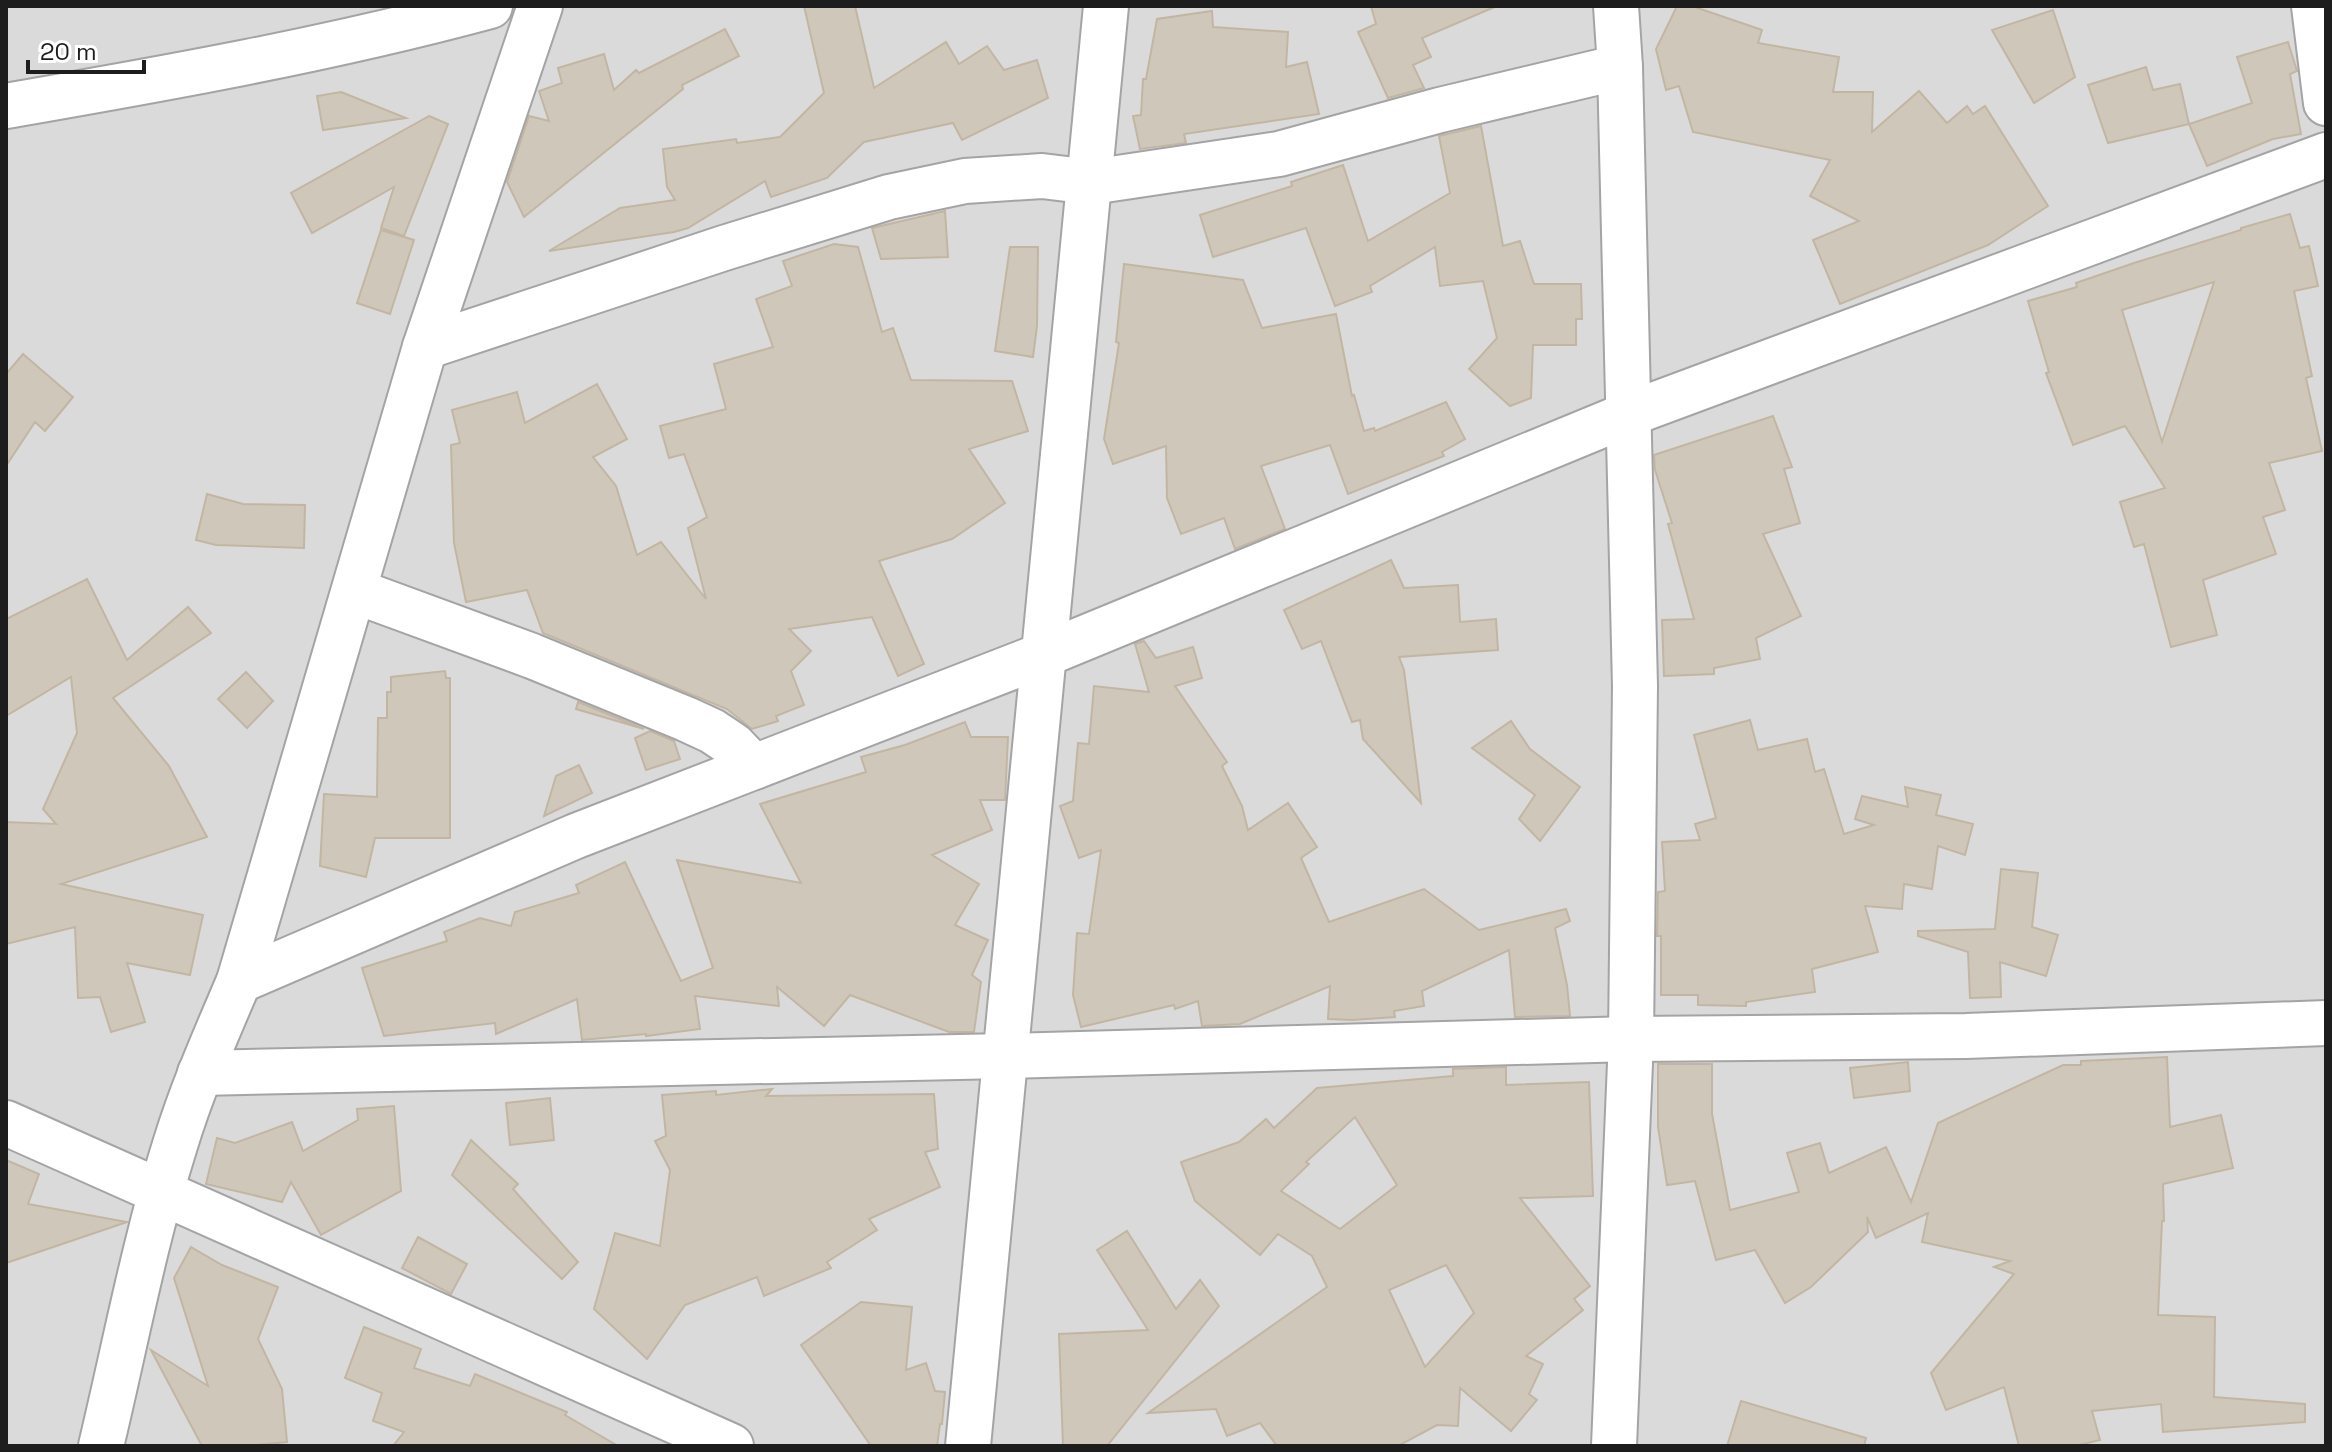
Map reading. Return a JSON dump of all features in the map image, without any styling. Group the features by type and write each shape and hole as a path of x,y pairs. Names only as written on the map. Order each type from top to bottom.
{"street":[{"path":"6,106 401,30 490,6"},
{"path":"101,1446 161,1193 200,1073 239,981 425,347 540,6"},
{"path":"968,1446 1106,6"},
{"path":"1614,1446 1631,1039 1635,686 1616,6"},
{"path":"2314,6 2326,103"},
{"path":"425,347 889,197 965,181 1042,176 1091,182 1279,154 1440,110 1620,67"},
{"path":"239,981 576,836 1043,655 1629,414 2326,155"},
{"path":"355,591 532,656 686,719 733,745 754,767"},
{"path":"200,1073 1631,1039 1966,1036 2326,1023"},
{"path":"6,1123 731,1446"}],"shaded area":[{"path":"6,6 2326,6 2326,1446 6,1446"}],"building":[{"path":"804,6 855,6 874,88 946,42 959,64 987,46 1004,70 1037,60 1048,98 962,140 953,123 864,142 827,178 771,197 765,181 688,228 549,251 620,208 675,200 667,187 663,149 736,139 737,143 780,137 824,93"},
{"path":"1371,6 1497,6 1422,38 1431,57 1413,65 1424,88 1388,98 1358,32 1376,24"},
{"path":"1677,6 1692,6 1762,30 1758,43 1839,57 1833,92 1873,92 1872,132 1919,91 1947,123 1967,106 1973,114 1985,106 2048,206 1988,245 1840,304 1813,240 1859,221 1810,196 1830,160 1693,132 1679,86 1666,90 1656,49"},
{"path":"2053,10 2075,77 2034,103 1992,30"},
{"path":"1212,11 1213,27 1288,32 1286,67 1307,62 1319,114 1184,134 1186,143 1140,149 1133,116 1141,115 1143,79 1146,79 1157,19"},
{"path":"725,29 739,56 682,85 683,89 524,217 507,182 529,116 549,121 539,91 562,83 558,68 604,54 614,90 636,70 639,73"},
{"path":"2288,42 2297,71 2290,74 2301,134 2273,139 2207,166 2189,124 2252,103 2237,57"},
{"path":"2146,67 2153,90 2180,84 2189,124 2108,143 2088,85"},
{"path":"341,92 406,118 323,130 317,96"},
{"path":"429,116 448,124 404,236 381,228 394,187 312,233 291,193"},
{"path":"1481,126 1503,246 1520,241 1534,284 1581,284 1582,319 1576,319 1576,345 1533,345 1531,398 1510,406 1469,369 1497,338 1483,281 1440,286 1435,247 1370,286 1372,292 1335,306 1306,228 1213,257 1200,215 1292,186 1291,182 1343,165 1368,241 1450,193 1439,136"},
{"path":"945,211 948,257 881,259 872,228"},
{"path":"2290,214 2300,248 2309,246 2318,286 2294,291 2312,376 2306,378 2322,451 2269,463 2285,510 2263,517 2276,554 2203,580 2217,635 2171,647 2144,544 2134,547 2120,502 2165,488 2125,426 2073,445 2046,373 2049,372 2028,301 2077,287 2076,283","holes":["2214,282 2162,442 2122,310"]},
{"path":"381,230 414,240 390,314 357,303"},
{"path":"834,244 858,247 882,332 893,328 911,380 1012,381 1028,431 969,449 1005,503 952,539 879,561 924,664 898,676 872,617 789,629 811,651 791,671 804,705 776,716 778,721 752,729 727,709 543,633 527,590 466,602 454,543 451,445 460,443 452,410 517,392 525,423 597,384 627,439 593,457 616,486 637,555 661,542 706,599 688,528 707,517 684,454 669,458 660,426 726,409 714,364 773,347 756,299 792,286 783,261"},
{"path":"1010,247 1038,247 1037,326 1033,357 995,351"},
{"path":"1124,264 1243,280 1262,328 1336,314 1352,396 1364,431 1374,428 1375,431 1446,402 1465,439 1442,452 1444,456 1348,494 1330,445 1261,466 1285,529 1235,549 1224,518 1181,534 1167,498 1166,446 1113,464 1104,439 1119,343 1116,342"},
{"path":"23,354 73,397 45,431 35,422 6,466 6,374"},
{"path":"1773,416 1792,467 1784,469 1800,523 1763,534 1801,616 1756,638 1760,659 1714,668 1714,674 1664,676 1662,620 1694,619 1668,524 1672,523 1655,470 1654,455"},
{"path":"207,494 243,504 305,505 304,548 216,545 196,540"},
{"path":"1391,560 1404,588 1458,585 1460,622 1496,619 1498,650 1399,657 1404,670 1421,803 1363,739 1360,720 1352,722 1321,641 1302,649 1284,610"},
{"path":"87,579 127,660 188,607 211,633 113,698 169,766 207,837 61,884 203,915 190,975 127,963 145,1022 111,1032 100,997 78,998 75,927 6,944 6,822 56,824 43,809 77,733 71,677 6,716 6,619"},
{"path":"1144,641 1156,658 1193,647 1202,678 1175,686 1227,762 1222,766 1242,806 1248,830 1288,803 1317,847 1301,858 1329,922 1424,889 1479,930 1566,909 1570,921 1555,928 1570,1016 1515,1017 1509,950 1422,991 1424,1006 1394,1011 1395,1017 1328,1019 1330,986 1240,1024 1202,1026 1198,1001 1175,1009 1174,1005 1081,1027 1073,995 1077,933 1089,934 1101,850 1079,858 1060,806 1073,801 1078,743 1089,744 1094,686 1149,692 1135,644"},
{"path":"445,671 446,678 450,678 450,838 375,838 366,877 320,866 324,794 377,797 378,718 387,718 387,692 391,692 391,677"},
{"path":"246,672 273,701 247,728 218,699"},
{"path":"578,702 644,729 576,709"},
{"path":"1750,720 1758,750 1807,739 1815,772 1824,769 1844,834 1874,825 1855,819 1862,796 1908,807 1905,787 1941,795 1936,815 1973,824 1965,855 1938,846 1932,889 1904,884 1902,909 1865,906 1878,952 1812,969 1815,992 1746,1002 1746,1006 1698,1005 1698,995 1661,995 1661,936 1657,936 1658,892 1665,891 1662,842 1700,840 1695,824 1716,818 1694,735"},
{"path":"1511,721 1530,749 1580,787 1540,841 1519,819 1535,795 1472,748"},
{"path":"965,722 971,737 1008,737 1005,800 980,800 992,830 932,855 979,884 955,925 988,940 972,975 981,982 974,1032 949,1032 850,995 824,1026 777,987 779,1006 695,996 700,1029 646,1036 582,1040 577,999 496,1034 495,1023 384,1036 362,968 447,941 444,932 480,918 511,926 515,912 579,893 576,885 625,862 681,981 713,968 677,860 801,883 760,804 866,772 861,757 905,745"},
{"path":"650,731 674,741 680,759 646,770 635,738"},
{"path":"579,765 592,793 544,816 556,776"},
{"path":"2001,869 2038,873 2032,927 2058,935 2046,976 2000,962 2001,997 1970,998 1968,952 1918,936 1918,931 1995,929"},
{"path":"2167,1057 2170,1127 2221,1115 2233,1168 2163,1184 2164,1221 2158,1315 2215,1317 2214,1397 2305,1404 2305,1422 2163,1432 2161,1404 2092,1411 2100,1440 2075,1446 2019,1446 2004,1387 1946,1410 1931,1373 2014,1274 1994,1267 2010,1261 1922,1242 1928,1213 1876,1238 1867,1217 1868,1232 1811,1287 1785,1303 1755,1250 1716,1260 1695,1181 1667,1185 1658,1127 1658,1064 1712,1064 1712,1114 1730,1210 1799,1192 1787,1153 1820,1143 1829,1173 1886,1147 1911,1202 1938,1123 2063,1065 2081,1065 2081,1061"},
{"path":"1908,1062 1910,1091 1854,1098 1850,1068"},
{"path":"1506,1067 1506,1085 1589,1082 1593,1196 1520,1198 1590,1286 1574,1299 1583,1310 1526,1356 1543,1364 1529,1394 1537,1400 1511,1431 1460,1388 1458,1426 1437,1425 1398,1446 1277,1446 1260,1423 1227,1436 1216,1409 1148,1413 1327,1287 1312,1256 1278,1234 1260,1255 1195,1201 1181,1162 1239,1142 1266,1119 1274,1128 1317,1088 1453,1076 1453,1069","holes":["1355,1117 1397,1185 1340,1229 1281,1191 1309,1164 1306,1162","1446,1265 1474,1313 1425,1367 1389,1290"]},
{"path":"772,1089 766,1096 934,1094 938,1149 925,1152 940,1187 869,1219 877,1230 827,1262 831,1268 764,1296 757,1277 685,1305 647,1359 594,1309 615,1233 660,1246 670,1170 655,1141 666,1136 662,1095 716,1091 716,1095"},
{"path":"550,1098 554,1140 510,1145 506,1103"},
{"path":"394,1106 401,1191 321,1235 291,1182 282,1202 206,1184 217,1138 235,1143 292,1122 303,1151 358,1120 357,1109"},
{"path":"471,1140 518,1184 513,1189 578,1262 562,1279 452,1175"},
{"path":"6,1160 39,1174 28,1204 127,1222 6,1263"},
{"path":"1127,1231 1176,1309 1200,1280 1219,1306 1107,1446 1063,1446 1059,1334 1148,1330 1097,1250"},
{"path":"418,1237 467,1264 451,1294 402,1268"},
{"path":"191,1247 222,1265 278,1287 258,1339 282,1389 287,1442 202,1446 151,1350 208,1386 174,1278"},
{"path":"861,1302 912,1307 906,1370 926,1363 935,1391 945,1392 937,1446 871,1446 801,1345"},
{"path":"364,1327 421,1349 414,1368 470,1386 475,1374 567,1412 565,1415 618,1446 393,1446 404,1432 373,1421 382,1393 345,1378"},
{"path":"1741,1401 1866,1438 1864,1446 1727,1446"}]}
